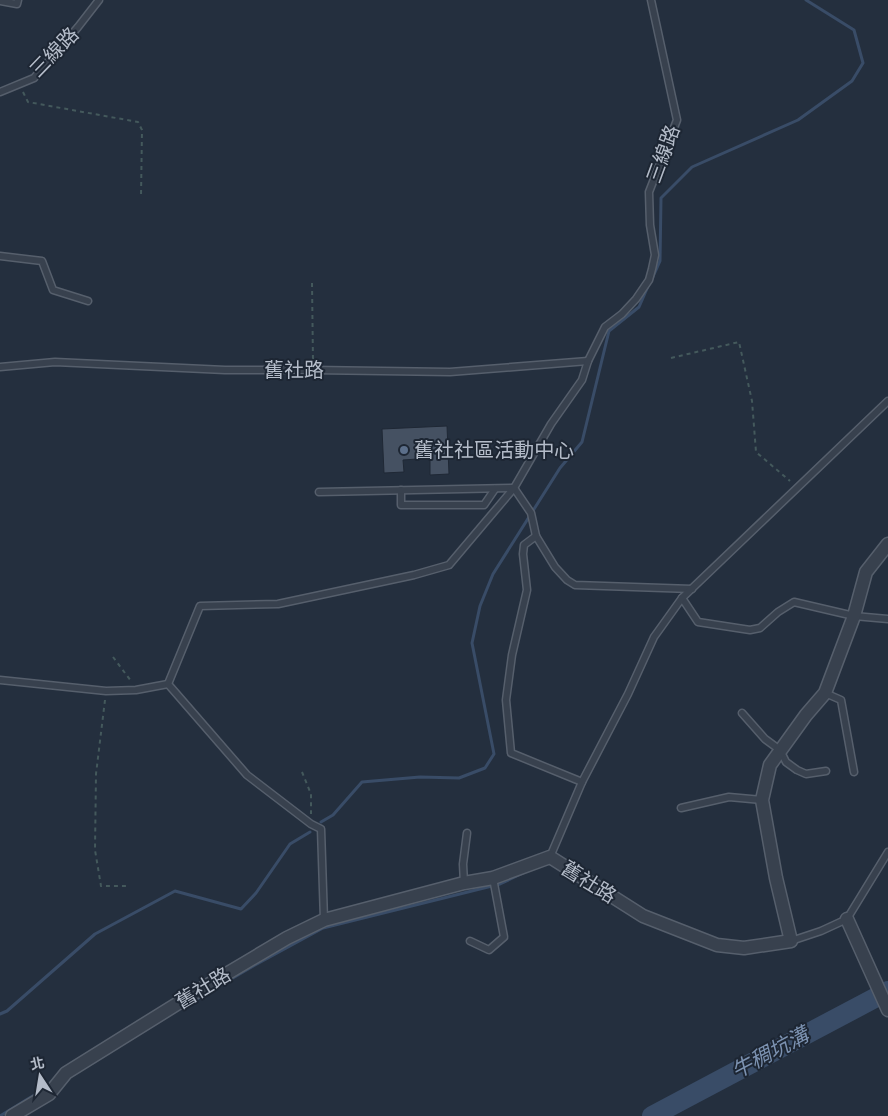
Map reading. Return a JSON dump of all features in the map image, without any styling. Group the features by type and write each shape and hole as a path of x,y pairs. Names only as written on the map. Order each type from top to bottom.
{"street":[{"path":"790,941 762,800 770,765 806,715 825,693 854,616 866,572 888,544"},
{"name":"舊社路","path":"12,1116 50,1094 66,1073 287,938 324,920 464,883 493,878 550,857 643,916 717,945 744,948 790,941"},
{"path":"847,919 888,1010"}],"lane":[{"path":"0,1 17,4 18,0"},
{"name":"三線路","path":"0,92 34,78 78,28 99,0"},
{"name":"三線路","path":"588,361 605,327 622,314 636,299 649,280 655,255 650,225 649,192 677,120 651,0"},
{"path":"0,256 42,261 53,290 88,301"},
{"path":"168,684 200,606 278,604 414,575 449,565 514,488 551,424 582,380 588,361"},
{"name":"舊社路","path":"0,367 55,362 225,370 450,372 588,361"},
{"path":"550,857 582,782 628,694 654,638 682,598 888,401"},
{"path":"319,492 514,488"},
{"path":"514,488 531,513 536,536 555,568 576,586 692,589"},
{"path":"401,490 401,506 484,504 495,489"},
{"path":"536,536 524,545 523,554 527,590 512,655 506,700 511,753 582,782"},
{"path":"682,598 698,622 750,630 760,628 778,612 794,602 854,616 888,619"},
{"path":"0,680 106,691 136,690 168,684"},
{"path":"168,684 247,775 311,824 321,829 324,920"},
{"path":"825,693 841,700 854,772"},
{"path":"742,713 765,739 780,750 786,762 797,770 806,774 826,770"},
{"path":"681,808 729,797 762,800"},
{"path":"464,883 467,833"},
{"path":"790,941 821,931 847,919 888,852"},
{"path":"470,941 489,950 504,937 493,878"}],"path":[{"path":"18,84 28,102 138,122 142,130 142,196"},
{"path":"312,283 313,370"},
{"path":"671,358 739,342 752,402 756,452 798,488"},
{"path":"113,657 128,675 136,690"},
{"path":"106,691 96,774 94,850 101,886 128,886"},
{"path":"302,772 311,794 311,824"}],"building":[{"name":"舊社社區活動中心","path":"447,426 449,474 430,475 430,459 403,460 404,472 384,473 382,429"}],"waterway":[{"path":"652,279 660,261 661,198 692,167 798,120 852,81 863,63 854,30 806,0"},
{"path":"321,822 333,815 362,782 420,777 459,778 485,768 494,754 472,643 480,606 493,574 560,468 582,442 609,331 639,307 649,284"},
{"path":"0,1014 7,1011 95,934 175,891 241,909 256,893 290,844 310,832"},
{"path":"190,1003 323,928 500,884 523,873"},
{"name":"牛稠坑溝","path":"652,1116 888,991"},
{"path":"0,1116 49,1086"}],"place":[{"name":"舊社社區活動中心","path":"404,450"}]}
